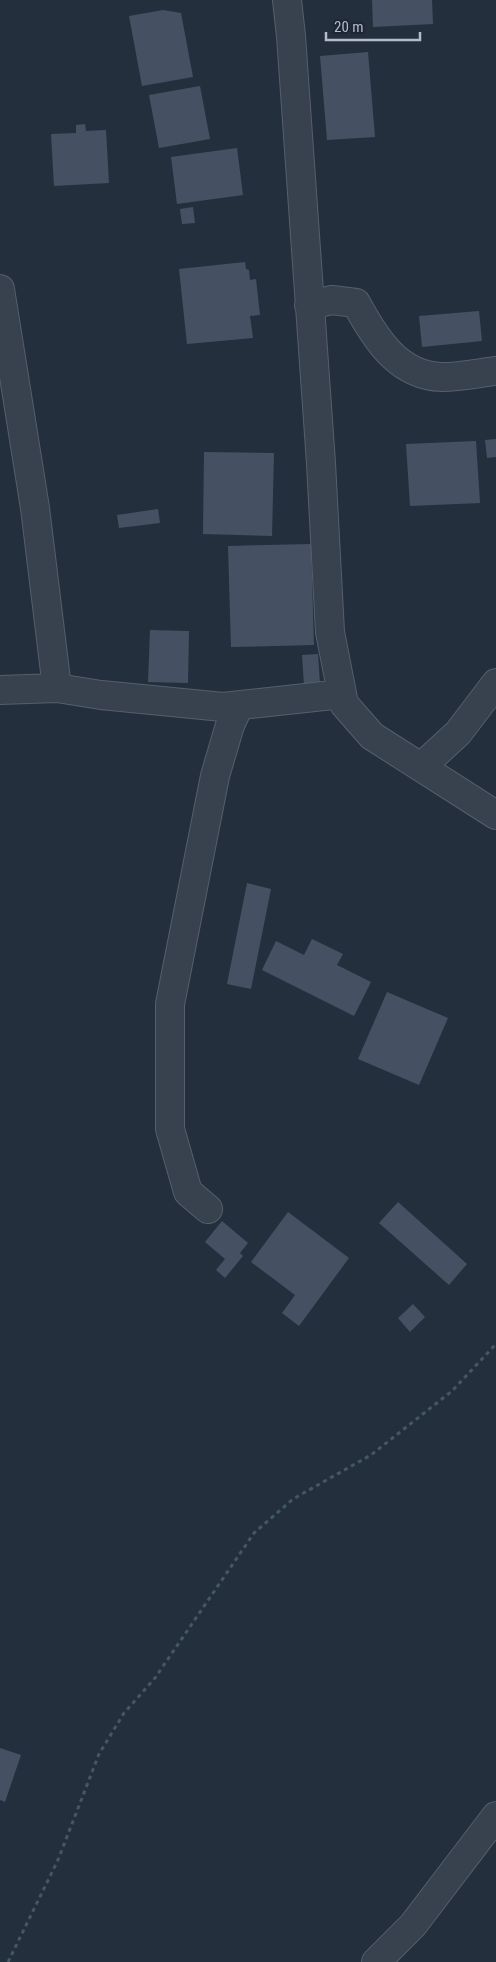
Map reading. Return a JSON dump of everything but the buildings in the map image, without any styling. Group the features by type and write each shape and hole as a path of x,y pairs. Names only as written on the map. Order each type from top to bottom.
{"street":[{"path":"286,0 291,36 321,463 330,632 344,704 372,736 496,815"},
{"path":"0,289 35,508 57,688"},
{"path":"309,305 332,300 356,303 370,329 390,355 413,371 442,377 496,371"},
{"path":"421,767 458,733 496,683"},
{"path":"0,690 57,688 174,704 223,707 342,694"},
{"path":"208,1209 188,1192 170,1129 170,1004 215,776 230,725 239,706"},
{"path":"376,1962 413,1926 496,1816"}],"path":[{"path":"8,1962 58,1860 99,1754 124,1714 155,1678 254,1533 293,1499 378,1449 452,1391 496,1344"}]}
